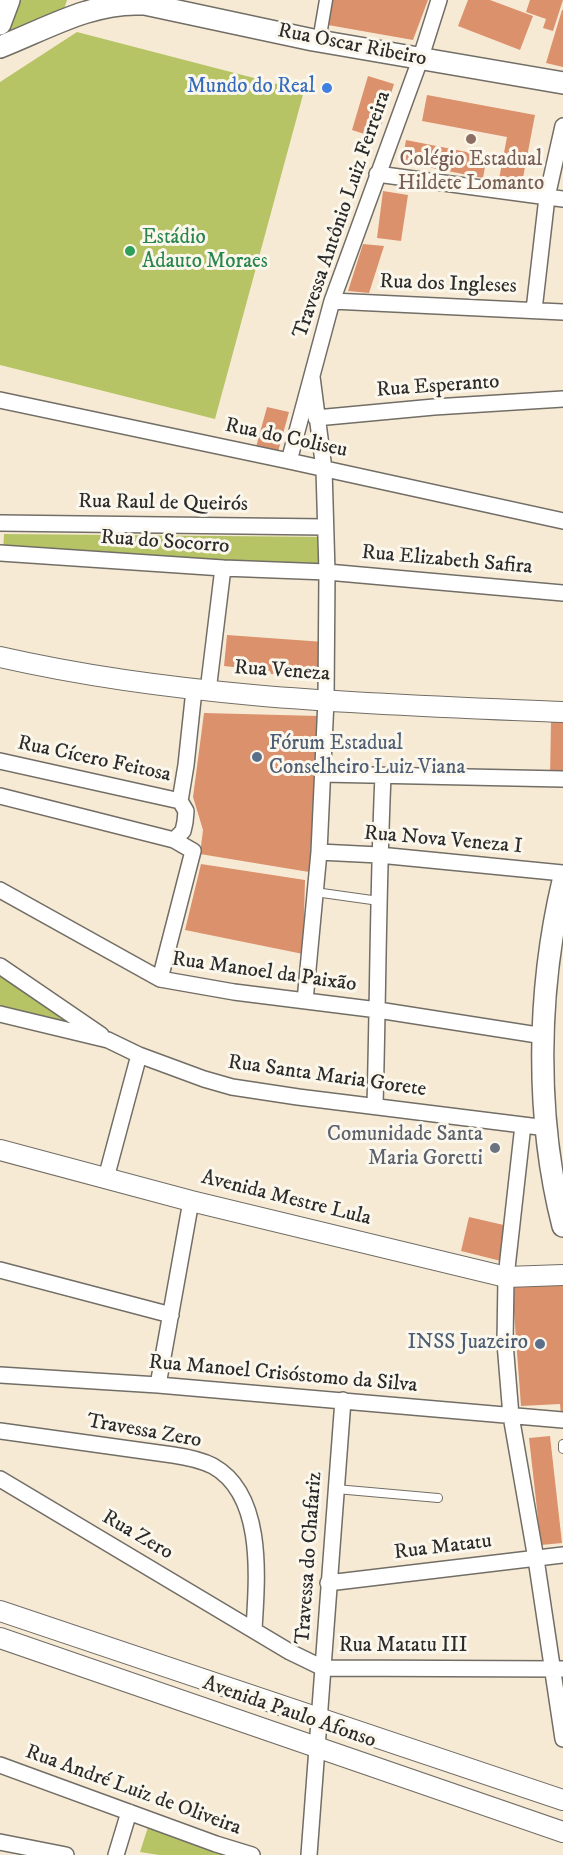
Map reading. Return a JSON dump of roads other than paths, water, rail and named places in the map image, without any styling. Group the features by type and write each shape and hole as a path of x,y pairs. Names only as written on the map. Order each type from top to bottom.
{"main road":[{"path":"0,24 9,0"},
{"path":"70,19 78,12 83,0"},
{"name":"Rua Oscar Ribeiro","path":"0,47 99,7 134,2 319,41 563,83"},
{"path":"563,881 553,925 547,968 544,1036 554,1093 547,1128 563,1226"}],"street":[{"path":"319,41 326,0"},
{"name":"Travessa Antônio Luiz Ferreira","path":"289,461 332,301 420,60 439,0"},
{"path":"534,310 555,198 563,126"},
{"path":"377,174 555,198"},
{"name":"Rua dos Ingleses","path":"332,301 563,312"},
{"name":"Travessa Antônio Luiz Ferreira","path":"306,1001 319,852 326,700 327,572 324,469 312,377"},
{"name":"Rua do Coliseu","path":"2,398 563,521"},
{"name":"Rua Esperanto","path":"316,418 434,407 563,399"},
{"name":"Rua Raul de Queirós","path":"0,523 325,527"},
{"name":"Rua do Socorro","path":"0,553 223,568 327,572"},
{"path":"174,840 183,831 186,822 186,811 180,801 223,568"},
{"name":"Rua Elizabeth Safira","path":"327,572 563,593"},
{"name":"Rua Veneza","path":"0,657 105,678 201,690 386,705 563,712"},
{"name":"Rua Cícero Feitosa","path":"0,761 180,801"},
{"path":"322,774 563,779"},
{"path":"375,1105 379,855 383,776"},
{"path":"0,796 174,840 194,851 160,979"},
{"name":"Rua Nova Veneza I","path":"319,852 379,855 563,873"},
{"name":"Rua Manoel da Paixão","path":"0,890 160,979 234,992 378,1010 544,1036"},
{"name":"Rua Santa Maria Gorete","path":"0,966 108,1040 204,1079 232,1087 298,1097 547,1128"},
{"name":"Rua Santa Maria Gorete","path":"0,1014 108,1040"},
{"path":"106,1178 139,1054"},
{"path":"523,1125 506,1277 505,1343 511,1416 558,1669 563,1738"},
{"name":"Avenida Mestre Lula","path":"0,1150 191,1202 506,1277 563,1275"},
{"path":"158,1385 191,1202"},
{"path":"0,1270 171,1315"},
{"name":"Rua Manoel Crisóstomo da Silva","path":"0,1376 158,1385 563,1420"},
{"name":"Travessa do Chafariz","path":"317,1748 343,1400"},
{"name":"Travessa Zero","path":"0,1431 173,1455 197,1460 214,1467 228,1477 243,1500 252,1528 256,1551 258,1572 254,1629"},
{"name":"Rua Zero","path":"4,1483 254,1629"},
{"name":"Rua Matatu","path":"328,1583 563,1555"},
{"name":"Avenida Paulo Afonso","path":"0,1611 563,1800"},
{"name":"Rua Matatu III","path":"254,1629 291,1652 323,1668 558,1669"},
{"name":"Avenida Paulo Afonso","path":"0,1638 563,1832"},
{"path":"309,1855 317,1748"},
{"name":"Rua André Luiz de Oliveira","path":"0,1765 252,1855"},
{"path":"116,1855 129,1812"},
{"path":"0,1842 66,1855"}],"lane":[{"path":"315,892 379,902"},
{"path":"563,1444 563,1449"},
{"path":"336,1489 438,1498"}],"place":[{"name":"Mundo do Real","path":"327,88"},
{"name":"Colégio Estadual Hildete Lomanto","path":"471,139"},
{"name":"Estádio Adauto Moraes","path":"130,251"},
{"name":"Fórum Estadual Conselheiro Luiz Viana","path":"257,757"},
{"name":"Comunidade Santa Maria Goretti","path":"495,1148"},
{"name":"INSS Juazeiro","path":"540,1344"}]}
